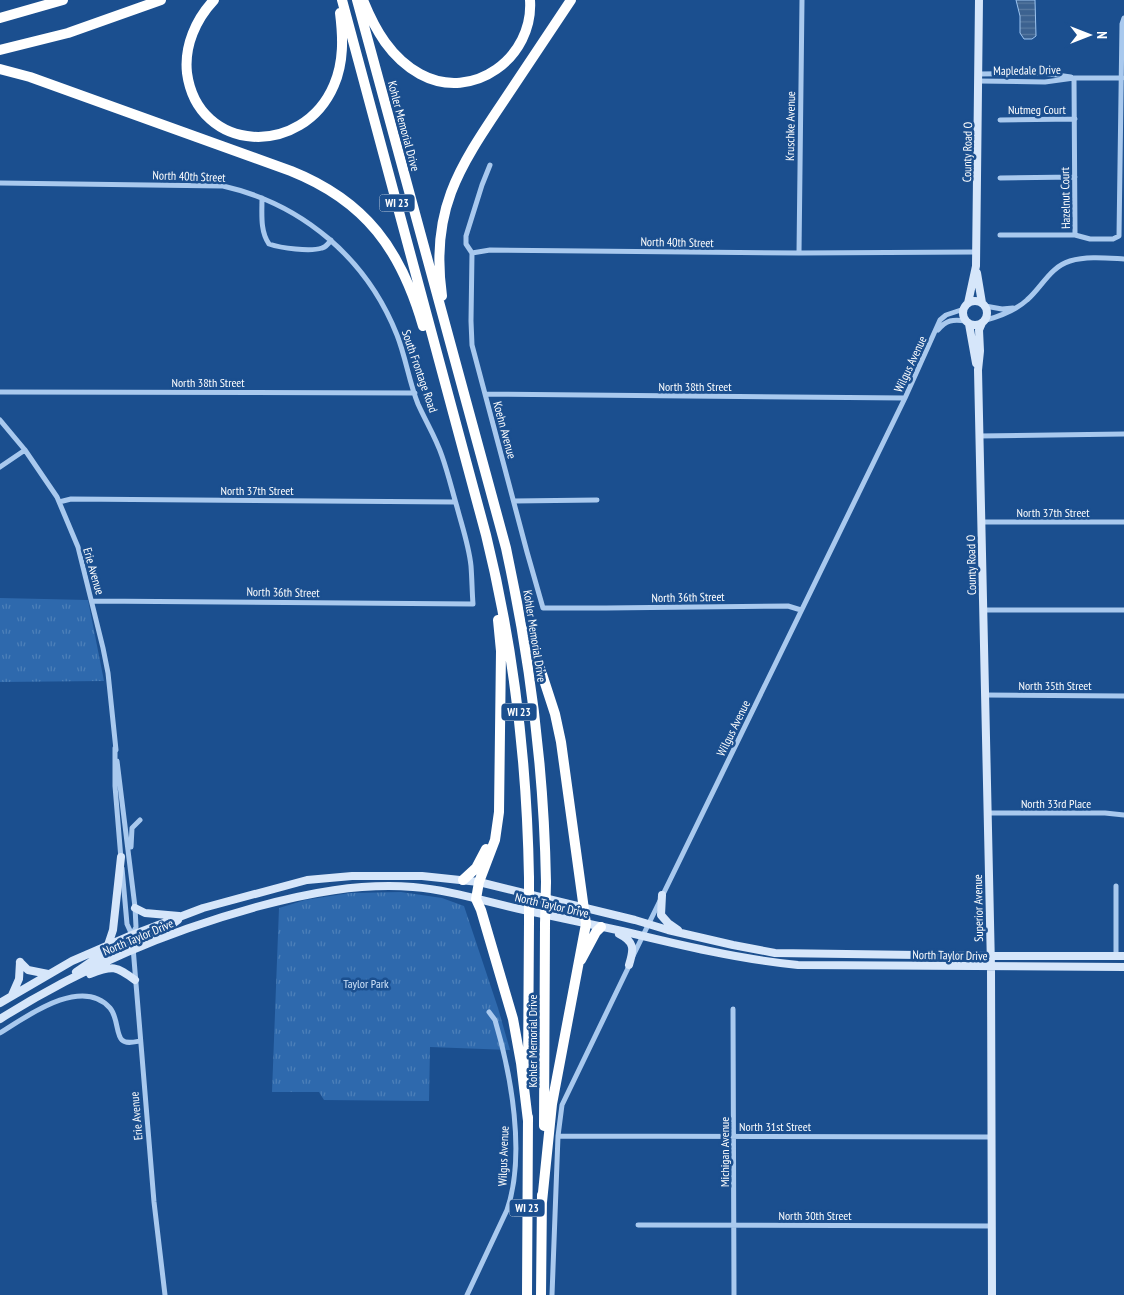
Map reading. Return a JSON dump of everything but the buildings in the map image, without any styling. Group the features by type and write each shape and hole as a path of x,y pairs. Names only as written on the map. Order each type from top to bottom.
{"highway":[{"path":"0,18 63,0"},
{"path":"0,50 68,32 161,0"},
{"path":"214,0 198,21 188,49 186,65 191,90 197,102 216,123 237,134 257,137 275,136 300,126 316,112 330,94 342,59 340,0"},
{"name":"Kohler Memorial Drive","path":"340,0 489,547 510,649 520,719 528,820 527,1295"},
{"name":"Kohler Memorial Drive","path":"357,0 506,548 525,642 541,769 546,882 541,1295"},
{"path":"362,0 378,34 391,51 404,63 430,79 456,83 469,82 484,77 497,70 512,56 523,39 528,26 530,0"},
{"path":"458,372 440,279 440,246 446,206 459,173 471,150 571,0"},
{"path":"0,69 30,77 291,171 318,183 340,196 372,225 393,251 400,264 412,289 430,349 452,406"},
{"path":"489,547 501,651 499,812 491,852 479,882 476,899 481,910 513,1019 521,1063 528,1121"},
{"path":"517,599 555,714 561,742 586,924 552,1104 542,1202"},
{"path":"463,880 479,863 489,841 500,762"},
{"path":"578,965 596,932 606,928"}],"main road":[{"name":"County Road O","path":"966,306 976,266 979,0"},
{"path":"976,266 983,305 987,313 984,321 976,326 967,322 964,318 966,306 975,301 983,305"},
{"name":"County Road O","path":"984,321 979,330 980,351 978,370 984,610"},
{"name":"County Road O","path":"967,322 978,370"},
{"name":"Superior Avenue","path":"984,610 990,956 992,1295"},
{"path":"108,945 113,930 121,857"},
{"name":"North Taylor Drive","path":"0,1003 72,961 132,935 183,916 240,897 289,884 322,878 381,875 422,876 479,882 732,945 776,953 1120,956"},
{"name":"North Taylor Drive","path":"0,1019 55,986 133,949 226,916 307,894 378,886 414,887 476,899 668,944 759,961 798,965 1124,967"},
{"path":"662,895 660,915 670,926 686,934"},
{"path":"135,908 154,915 183,916"},
{"path":"133,949 144,937 166,929 183,916"},
{"path":"606,928 625,937 632,944 632,955 629,965"},
{"path":"55,986 92,961 123,946 132,935"},
{"path":"12,995 18,979 20,962 28,970 48,974"},
{"path":"55,986 108,968 119,969 135,980"}],"street":[{"name":"Kruschke Avenue","path":"799,253 802,0"},
{"name":"Hazelnut Court","path":"1074,78 1075,235 1090,240 1117,238 1120,233 1123,78 1122,24 1124,18"},
{"name":"Mapledale Drive","path":"979,78 1045,82 1074,78 1123,78"},
{"name":"Nutmeg Court","path":"1000,120 1075,119"},
{"path":"472,253 466,244 466,236 490,165"},
{"path":"1000,178 1075,177"},
{"name":"North 40th Street","path":"0,183 223,186 262,198"},
{"path":"262,198 262,223 264,236 269,244 300,249 321,249 331,240"},
{"name":"South Frontage Road","path":"262,198 306,222 331,240 356,266 374,290 389,317 404,352 415,394 442,456 456,502 470,560 473,604"},
{"path":"1000,235 1075,235"},
{"name":"North 40th Street","path":"472,253 490,250 799,253 976,252"},
{"name":"Koehn Avenue","path":"472,253 472,345 543,608"},
{"path":"984,321 1004,314 1026,301 1056,268 1069,262 1086,258 1124,259"},
{"path":"983,305 1002,310 1016,307"},
{"name":"Wilgus Avenue","path":"552,1295 558,1136 562,1105 662,895 905,398 939,322 944,316 966,306"},
{"name":"Wilgus Avenue","path":"936,332 949,320 967,322"},
{"name":"North 38th Street","path":"0,392 415,394"},
{"name":"North 38th Street","path":"485,394 905,398"},
{"name":"Erie Avenue","path":"0,420 25,450 59,502 78,547 92,600 108,673 115,748 135,908 136,927 132,935"},
{"path":"979,436 1124,434"},
{"path":"0,467 25,450"},
{"name":"North 37th Street","path":"59,502 71,499 456,502"},
{"path":"514,501 597,500"},
{"name":"North 37th Street","path":"982,522 1124,522"},
{"name":"North 36th Street","path":"92,600 473,604"},
{"name":"North 36th Street","path":"543,608 791,606 801,610"},
{"path":"984,610 1124,610"},
{"name":"North 35th Street","path":"985,695 1124,696"},
{"name":"Erie Avenue","path":"115,748 115,786 121,857 128,924 132,935 154,1202 165,1295"},
{"name":"North 33rd Place","path":"988,813 1091,813 1124,815"},
{"path":"132,878 131,830 140,820"},
{"path":"1116,886 1120,956"},
{"path":"0,1033 51,1004 68,997 82,995 99,999 110,1008 117,1020 119,1037 122,1041 140,1041"},
{"name":"Michigan Avenue","path":"733,1009 734,1295"},
{"name":"Wilgus Avenue","path":"467,1295 507,1210 511,1198 514,1175 514,1120 509,1081 497,1026 494,1017 489,1012"},
{"name":"North 31st Street","path":"558,1136 991,1137"},
{"name":"North 30th Street","path":"638,1224 992,1226"}],"green space":[{"path":"0,598 88,600 104,681 0,682"},
{"name":"Taylor Park","path":"401,892 442,898 464,906 510,1050 430,1047 429,1101 324,1100 319,1092 272,1092 279,908 305,900 350,893"}],"shaded area":[{"path":"1016,0 1035,0 1036,36 1032,39 1024,39 1020,33 1020,16"}]}
